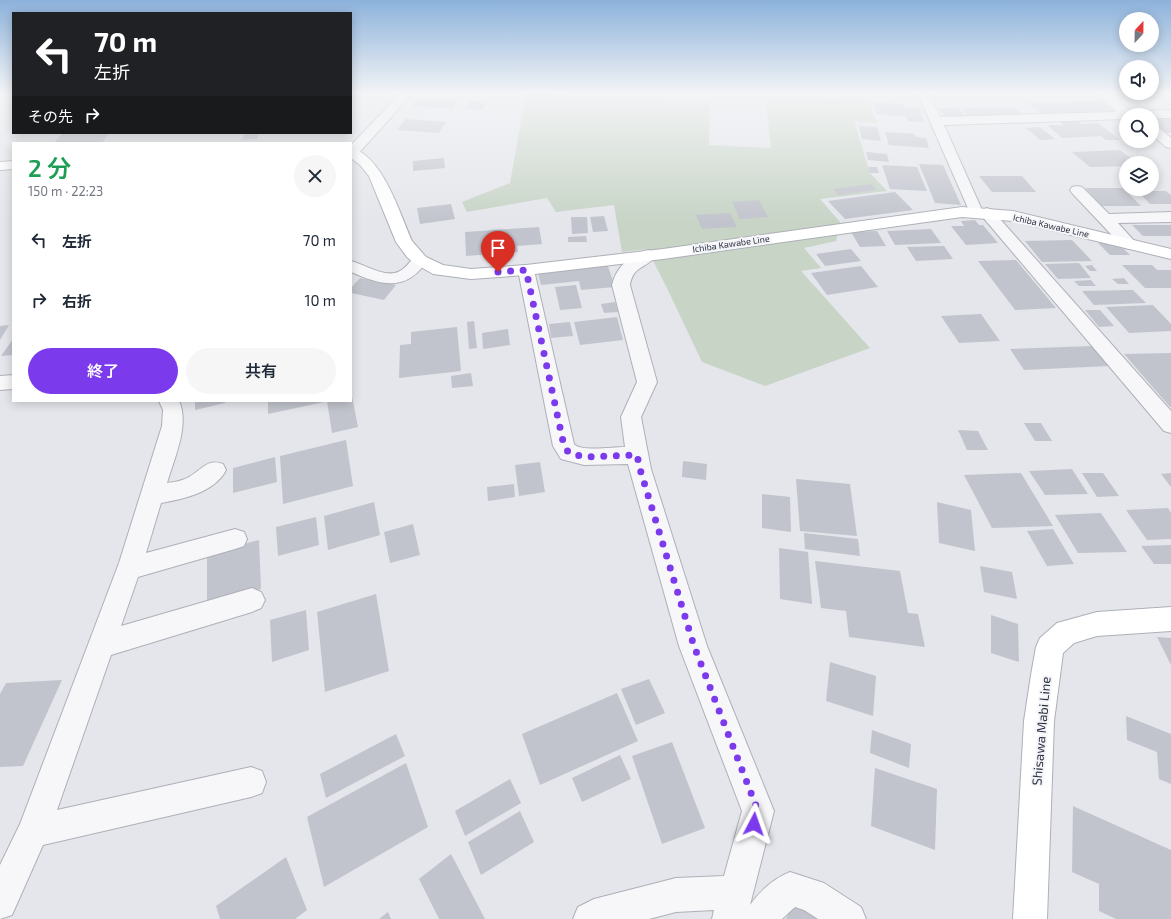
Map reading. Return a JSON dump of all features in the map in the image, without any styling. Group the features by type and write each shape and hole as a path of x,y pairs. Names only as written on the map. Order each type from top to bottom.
{"main road":[{"name":"Ichiba Kawabe Line","path":"352,152 365,162 376,175 404,242 413,254 420,260 439,270 471,274 526,270 648,255 948,213 982,212 1043,223 1171,254"},
{"path":"0,166 12,165"},
{"name":"Shisawa Mabi Line","path":"1030,919 1039,721 1050,647 1066,632 1097,624 1171,619"}],"street":[{"path":"352,152 366,137"},
{"path":"944,137 982,212 1171,425"},
{"path":"1161,137 1171,144"},
{"path":"1077,190 1129,244"},
{"path":"1105,219 1171,217"},
{"path":"590,919 594,916 676,895 733,905 758,811 694,646 637,455 631,417 647,382 621,285 622,276 628,268 648,255"},
{"path":"352,266 374,275 396,279 408,274 420,260"},
{"path":"526,270 564,446 569,453 584,457 637,455"},
{"path":"0,383 12,382"},
{"path":"0,903 33,831 129,569 173,426 173,410 169,402"},
{"path":"152,495 176,491 196,484 215,470"},
{"path":"129,569 235,539"},
{"path":"101,644 252,600"},
{"path":"33,831 252,782"},
{"path":"762,919 771,905 790,889 812,895 849,919"}],"green space":[{"path":"518,137 709,137 709,145 771,148 770,137 859,137 870,173 887,191 820,199 840,222 836,241 804,248 821,268 801,271 870,348 765,386 702,362 647,249 622,252 614,205 556,212 547,198 467,212 462,202 510,183"}],"building":[{"path":"60,137 106,137 103,142 55,142"},
{"path":"243,137 258,137 257,139 242,140"},
{"path":"862,137 880,137 881,141 862,139"},
{"path":"887,137 916,137 926,138 929,148 889,145"},
{"path":"1036,137 1052,137 1055,139 1040,140"},
{"path":"1061,137 1084,137 1062,138"},
{"path":"1102,137 1116,137 1119,140 1106,140"},
{"path":"1120,150 1128,156 1119,156 1119,166 1090,167 1072,152"},
{"path":"866,152 887,154 889,162 868,160"},
{"path":"444,158 445,168 413,171 413,161"},
{"path":"919,164 943,165 961,205 935,203"},
{"path":"882,165 917,167 927,191 890,189"},
{"path":"868,167 877,167 879,173 870,173"},
{"path":"979,176 1022,176 1036,192 992,192"},
{"path":"871,184 877,190 838,195 833,189"},
{"path":"1085,188 1119,188 1119,196 1131,196 1141,206 1102,206"},
{"path":"1159,191 1166,191 1171,195 1171,204 1150,204 1142,196 1159,196"},
{"path":"895,192 913,210 845,219 828,201"},
{"path":"759,200 768,217 740,219 732,202"},
{"path":"451,204 455,219 420,224 417,208"},
{"path":"730,213 737,227 702,229 696,215"},
{"path":"604,216 608,231 593,232 590,217"},
{"path":"571,217 587,217 588,233 572,234"},
{"path":"975,220 979,225 983,225 998,243 966,245 951,226 964,226 961,221"},
{"path":"1132,225 1171,225 1171,236 1143,236"},
{"path":"539,227 542,244 517,246 518,252 466,256 465,232"},
{"path":"931,229 941,243 895,245 887,231"},
{"path":"877,231 886,246 860,247 851,232"},
{"path":"586,236 587,242 568,242 568,237"},
{"path":"1072,240 1092,261 1042,262 1025,241"},
{"path":"1117,242 1130,255 1110,255 1098,243"},
{"path":"944,246 953,259 916,261 907,247"},
{"path":"851,249 861,261 825,266 816,254"},
{"path":"1016,260 1056,308 1015,310 978,261"},
{"path":"1079,263 1091,278 1058,279 1045,264"},
{"path":"1092,265 1097,271 1090,271 1085,266"},
{"path":"1122,265 1152,265 1157,270 1171,270 1171,288 1145,288"},
{"path":"608,266 615,287 581,290 579,281 541,285 538,273"},
{"path":"861,266 878,287 827,295 811,273"},
{"path":"360,278 396,285 384,300 352,293 352,287"},
{"path":"1124,278 1129,284 1118,284 1112,279"},
{"path":"1091,280 1096,286 1079,286 1074,281"},
{"path":"576,285 582,308 560,310 555,287"},
{"path":"1133,290 1146,303 1094,305 1082,291"},
{"path":"615,302 618,312 604,313 601,304"},
{"path":"1153,305 1171,324 1171,331 1129,333 1106,307"},
{"path":"1085,310 1100,310 1114,326 1099,327"},
{"path":"981,314 1000,341 959,343 941,316"},
{"path":"617,317 623,340 580,345 574,322"},
{"path":"474,321 477,348 469,349 467,322"},
{"path":"570,322 573,336 551,338 549,324"},
{"path":"9,325 0,340 0,326"},
{"path":"457,327 461,371 399,378 400,345 411,344 411,332"},
{"path":"508,329 510,345 483,349 482,333"},
{"path":"12,340 12,355 1,356"},
{"path":"1092,346 1109,366 1024,370 1010,349"},
{"path":"1171,353 1171,407 1170,407 1124,354"},
{"path":"471,373 473,386 452,388 451,376"},
{"path":"352,396 358,427 332,433 327,402 352,402"},
{"path":"195,402 225,402 225,403 195,410"},
{"path":"268,402 324,402 268,414"},
{"path":"1024,423 1041,423 1052,441 1035,441"},
{"path":"958,430 978,431 988,450 967,450"},
{"path":"346,440 353,486 283,504 280,456"},
{"path":"275,457 277,482 233,493 233,468"},
{"path":"683,461 707,464 706,480 682,477"},
{"path":"540,462 545,492 519,496 515,465"},
{"path":"1072,469 1088,494 1045,495 1029,471"},
{"path":"1021,473 1053,526 992,528 964,475"},
{"path":"1082,473 1103,473 1119,496 1097,497"},
{"path":"1171,473 1171,487 1161,474"},
{"path":"796,479 850,484 857,536 800,531"},
{"path":"514,484 515,497 488,501 487,487"},
{"path":"762,494 790,497 791,532 762,528"},
{"path":"374,502 380,535 328,550 324,516"},
{"path":"937,502 971,510 975,551 939,543"},
{"path":"1168,508 1171,513 1171,539 1147,540 1126,510"},
{"path":"1101,513 1127,552 1078,553 1055,515"},
{"path":"316,517 319,545 278,556 276,527"},
{"path":"413,524 420,555 390,563 384,532"},
{"path":"1053,529 1074,564 1047,566 1027,531"},
{"path":"804,533 858,539 860,556 805,549"},
{"path":"259,540 261,589 207,605 207,554"},
{"path":"1171,545 1171,564 1154,564 1141,546"},
{"path":"779,548 808,552 812,604 780,599"},
{"path":"815,561 900,571 908,613 918,614 925,647 849,637 846,611 821,608"},
{"path":"980,566 1012,572 1017,599 984,592"},
{"path":"376,594 389,671 325,692 317,612"},
{"path":"306,610 309,650 272,662 270,620"},
{"path":"991,615 1018,624 1019,662 991,653"},
{"path":"1157,637 1171,638 1171,665"},
{"path":"830,662 876,676 873,716 826,701"},
{"path":"649,679 665,713 636,725 621,689"},
{"path":"62,680 23,766 0,767 0,694 6,683"},
{"path":"617,693 638,741 540,785 522,734"},
{"path":"1126,716 1171,734 1171,784 1159,779 1157,752 1127,740"},
{"path":"872,730 911,744 909,768 870,753"},
{"path":"396,734 405,756 326,798 320,774"},
{"path":"672,742 705,828 662,844 632,756"},
{"path":"620,755 631,779 582,802 572,778"},
{"path":"406,763 428,827 324,887 307,817"},
{"path":"875,768 937,789 935,850 871,826"},
{"path":"510,779 521,803 465,836 455,811"},
{"path":"1073,806 1171,850 1171,919 1116,919 1099,911 1099,884 1072,872"},
{"path":"520,811 534,842 481,875 468,842"},
{"path":"451,854 485,919 439,919 419,879"},
{"path":"286,857 307,910 295,919 220,919 216,906"},
{"path":"795,898 823,919 786,919"},
{"path":"388,912 391,919 379,919"}],"route":[{"path":"498,272 526,270 564,446 569,453 594,458 637,455 694,646 758,811 754,824"}]}
